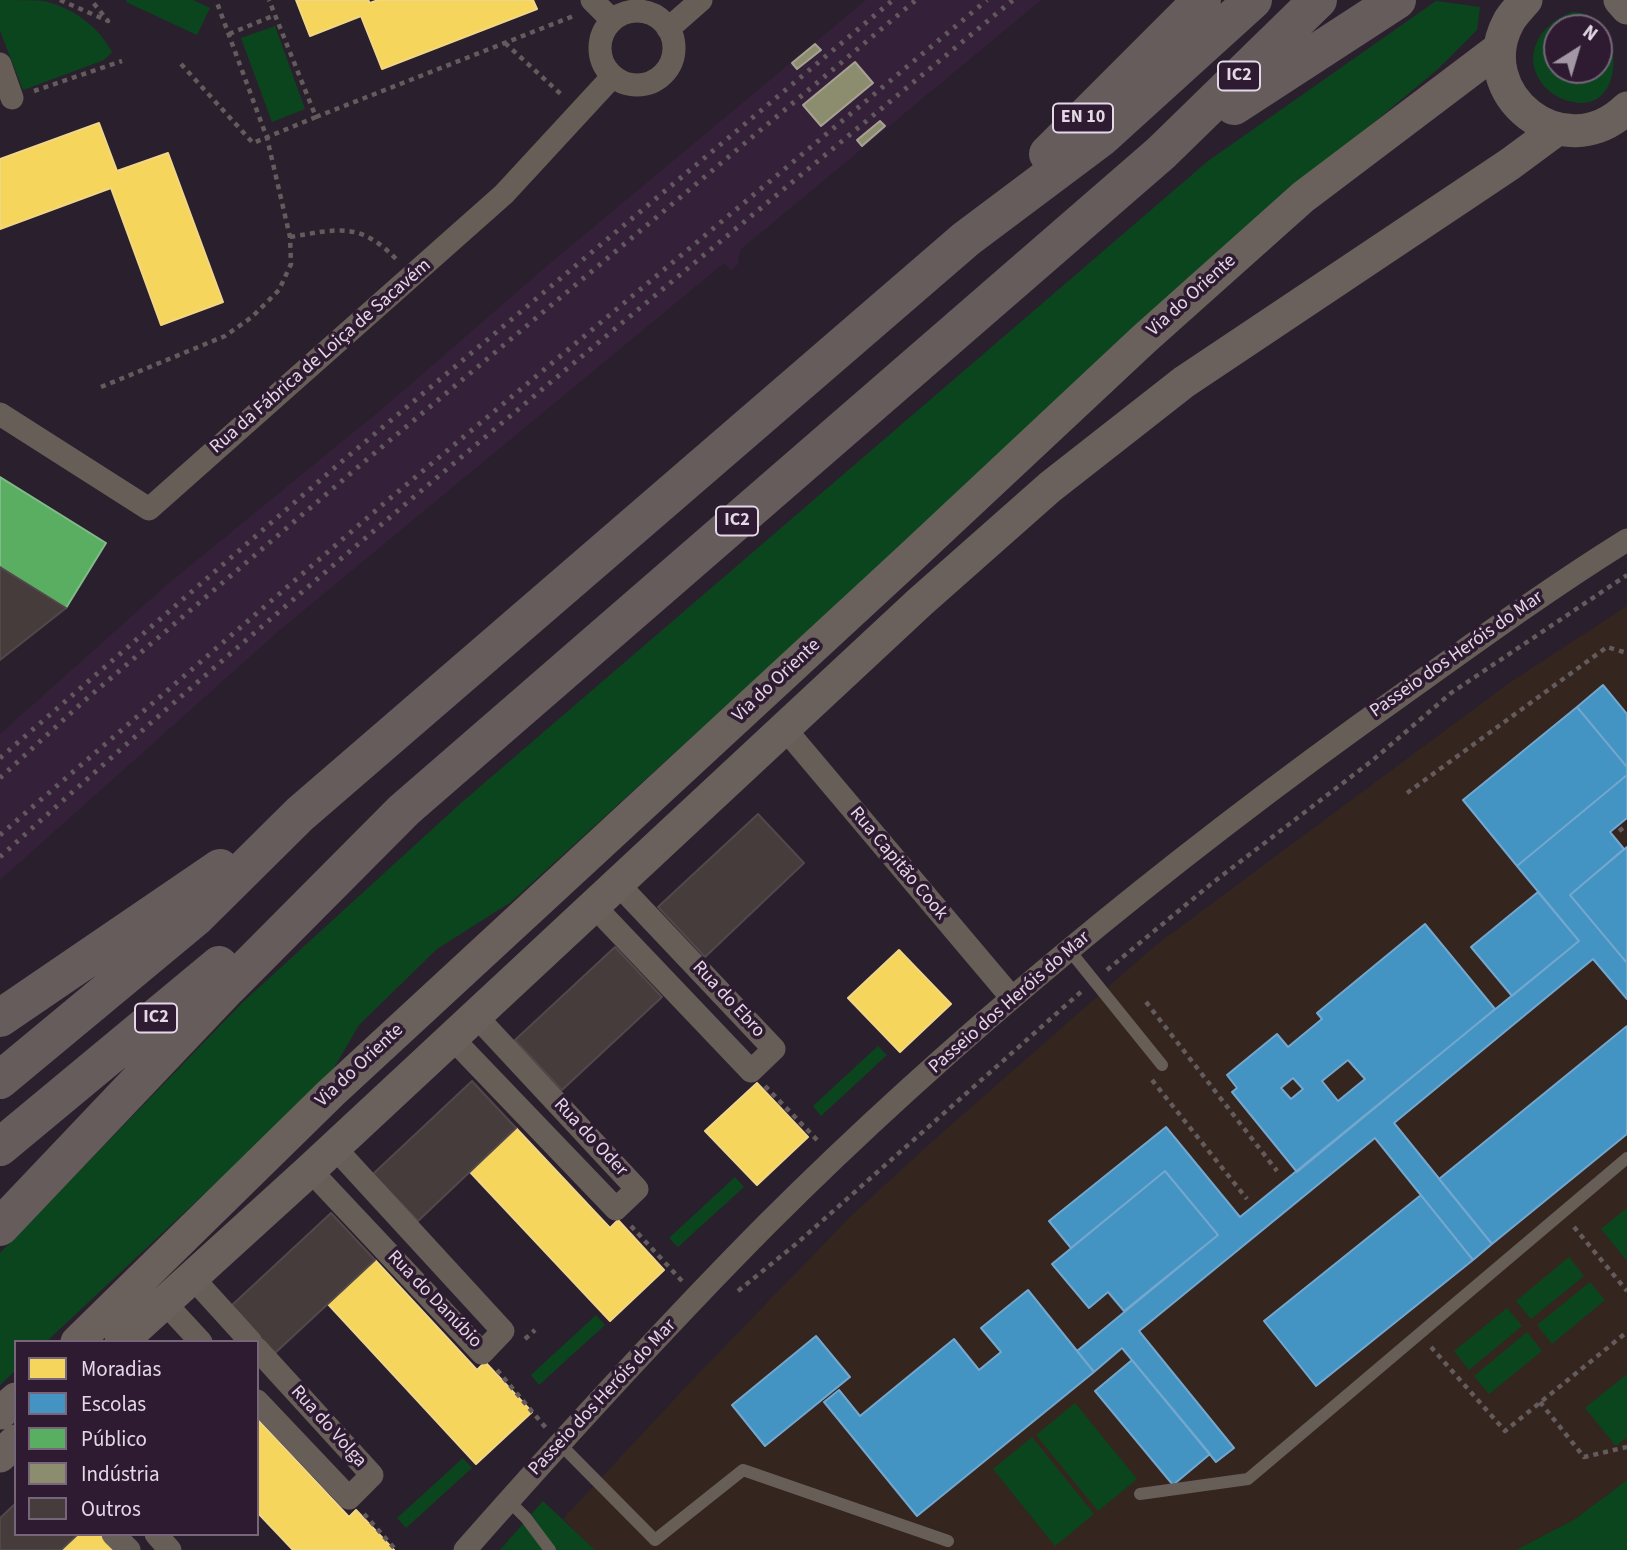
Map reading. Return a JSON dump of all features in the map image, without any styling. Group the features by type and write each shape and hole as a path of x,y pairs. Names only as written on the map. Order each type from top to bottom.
{"highway":[{"name":"EN 10","path":"966,239 1102,98 1202,0"},
{"name":"IC2","path":"0,1080 195,918 300,814 966,239 1102,137 1253,0"},
{"name":"IC2","path":"0,1147 234,953 318,897 404,810 1161,153 1318,0"},
{"path":"1161,153 1396,0"},
{"path":"0,1018 300,814"},
{"path":"0,1227 228,987 318,897"}],"street":[{"path":"592,0 612,20"},
{"path":"668,29 701,0"},
{"path":"1526,0 1508,22 1500,48 1502,75 1513,99 1532,118 1556,130 1586,131 1623,118"},
{"path":"1620,0 1627,8"},
{"path":"623,13 648,13 660,19 668,29 673,41 669,66 661,76 650,83 637,85 624,82 613,76 605,66 600,55 604,30 612,20 623,13"},
{"name":"Via do Oriente","path":"79,1340 331,1093 1144,339 1303,197 1500,48"},
{"path":"0,64 12,98"},
{"name":"Rua da Fábrica de Loiça de Sacavém","path":"0,414 149,509 504,194 613,76"},
{"path":"123,1340 310,1170 920,602 1050,487 1184,382 1510,164 1556,130"},
{"name":"Passeio dos Heróis do Mar","path":"466,1550 638,1358 697,1297 835,1159 1012,998 1175,863 1280,781 1563,580 1627,540"},
{"path":"785,729 811,650"},
{"path":"695,756 785,729"},
{"name":"Rua Capitão Cook","path":"785,729 1012,998"},
{"name":"Rua do Ebro","path":"593,905 751,1071 774,1049 617,883"},
{"name":"Rua do Oder","path":"452,1038 616,1209 637,1189 476,1016"},
{"name":"Rua do Danúbio","path":"310,1170 482,1353 503,1331 334,1147"},
{"path":"191,1277 249,1340"},
{"path":"164,1302 199,1340"},
{"name":"Rua do Volga","path":"259,1351 372,1475 349,1498 259,1403"},
{"path":"0,1413 14,1401"},
{"path":"0,1456 14,1443"},
{"path":"115,1536 129,1550"},
{"path":"158,1536 170,1550"}],"lane":[{"path":"1070,951 1161,1065"},
{"path":"1140,1494 1248,1479 1627,1158"},
{"path":"560,1444 654,1540 743,1469 948,1541"},
{"path":"509,1501 526,1518 550,1550"}],"path":[{"path":"60,0 108,21 91,0"},
{"path":"101,387 225,336 252,317 279,290 291,264 290,237 267,138 216,0"},
{"path":"270,0 316,117"},
{"path":"181,64 253,143 573,17 592,0"},
{"path":"229,34 275,15"},
{"path":"505,43 580,112"},
{"path":"12,98 122,61"},
{"path":"290,237 329,231 359,232 390,252 412,277"},
{"path":"731,1297 796,1244 1094,981 1211,884 1373,760 1451,693 1627,575"},
{"path":"1407,793 1607,647 1627,653"},
{"path":"1619,831 1627,825"},
{"path":"1146,1002 1278,1171"},
{"path":"751,1071 835,1159"},
{"path":"1148,1076 1247,1199"},
{"path":"616,1209 697,1297"},
{"path":"1562,1213 1627,1291"},
{"path":"1419,1334 1505,1431 1627,1332"},
{"path":"482,1353 560,1444"},
{"path":"1540,1402 1584,1457 1627,1447"},
{"path":"349,1498 396,1550"}],"shaded area":[{"path":"866,0 1041,0 740,250 738,264 731,271 724,263 281,629 0,880 0,734 169,583 388,404 542,270"},
{"path":"1627,606 1627,1480 1575,1519 1516,1550 595,1550 563,1519 696,1376 853,1214 1156,945 1509,683"}],"green space":[{"path":"0,0 44,1 65,8 92,26 112,52 104,60 23,90 0,31"},
{"path":"193,0 210,8 197,35 126,2"},
{"path":"1436,1 1480,7 1477,30 1438,69 1295,188 511,902 437,949 359,1025 328,1078 48,1340 14,1340 14,1372 0,1385 0,1253 243,1002 461,803 1208,161"},
{"path":"275,26 305,109 272,122 241,38"},
{"path":"1543,33 1543,84 1608,84 1603,93 1591,102 1573,102 1554,95 1545,87 1537,76 1534,53"},
{"path":"878,1046 887,1055 821,1116 813,1106"},
{"path":"735,1177 744,1187 678,1247 669,1238"},
{"path":"1627,1208 1627,1261 1601,1229"},
{"path":"1569,1257 1584,1276 1531,1319 1516,1301"},
{"path":"1590,1282 1605,1300 1552,1344 1537,1325"},
{"path":"1507,1308 1522,1326 1469,1370 1454,1351"},
{"path":"596,1315 605,1325 539,1385 531,1375"},
{"path":"1527,1332 1542,1351 1489,1394 1474,1376"},
{"path":"1627,1374 1627,1437 1616,1446 1585,1408"},
{"path":"1075,1403 1137,1479 1098,1511 1036,1435"},
{"path":"1032,1437 1094,1514 1055,1546 993,1469"},
{"path":"463,1458 472,1468 406,1528 397,1518"},
{"path":"1627,1480 1627,1550 1516,1550 1575,1519"},
{"path":"543,1501 595,1550 500,1550"}],"building: Moradias":[{"path":"296,0 368,0 370,3 378,0 533,0 537,9 382,69 361,16 310,36"},
{"path":"99,123 117,171 168,153 223,302 161,325 111,188 0,229 0,159"},
{"path":"899,950 951,1004 900,1052 848,998"},
{"path":"757,1083 808,1137 757,1185 705,1131"},
{"path":"516,1128 610,1228 618,1220 664,1270 610,1321 470,1172"},
{"path":"375,1260 477,1370 485,1362 532,1412 476,1464 327,1303"},
{"path":"259,1421 349,1517 356,1510 394,1550 293,1550 259,1514"},
{"path":"76,1536 101,1536 114,1550 61,1550"}],"building: Escolas":[{"path":"1603,685 1627,714 1627,767 1577,707"},
{"path":"1577,707 1627,767 1627,775 1517,866 1463,800"},
{"path":"1627,775 1627,818 1610,832 1624,849 1570,895 1627,963 1627,999 1593,959 1394,1123 1492,1244 1473,1260 1375,1138 1139,1331 1234,1448 1216,1462 1122,1348 1094,1372 1077,1351 1218,1235 1165,1171 1071,1248 1049,1221 1166,1127 1240,1217 1579,941 1517,866"},
{"path":"1627,847 1627,963 1570,895"},
{"path":"1538,892 1579,941 1512,996 1471,947"},
{"path":"1425,924 1495,1009 1297,1172 1232,1092 1237,1088 1227,1075 1277,1034 1288,1047 1322,1019 1317,1013","holes":["1348,1060 1365,1079 1338,1101 1322,1081","1293,1078 1303,1089 1291,1099 1281,1088"]},
{"path":"1627,1026 1627,1134 1492,1244 1439,1179"},
{"path":"1165,1171 1218,1235 1124,1311 1108,1292 1089,1308 1052,1264"},
{"path":"1421,1195 1473,1260 1316,1386 1264,1321"},
{"path":"1028,1290 1094,1372 917,1516 824,1402 839,1390 860,1416 954,1339 979,1370 1001,1352 981,1328"},
{"path":"816,1336 850,1377 765,1446 732,1405"},
{"path":"1132,1360 1210,1454 1173,1485 1095,1391"}],"building: Público":[{"path":"0,477 106,543 66,608 0,567"}],"building: Indústria":[{"path":"815,44 821,50 797,69 792,63"},
{"path":"855,62 873,83 821,126 803,105"},
{"path":"880,121 885,126 862,146 857,140"}],"building: Outros":[{"path":"0,567 66,608 0,660"},
{"path":"758,814 804,863 705,957 658,907"},
{"path":"615,947 662,997 562,1090 515,1040"},
{"path":"472,1081 516,1128 418,1221 373,1174"},
{"path":"331,1213 375,1260 274,1354 230,1307"},
{"path":"14,1505 14,1536 76,1536 61,1550 0,1550 0,1518"}],"railway":[{"path":"0,758 340,463 893,0"},
{"path":"0,778 84,701 364,462 916,0"},
{"path":"0,835 388,500 987,0"},
{"path":"0,857 375,530 1013,0"}]}
